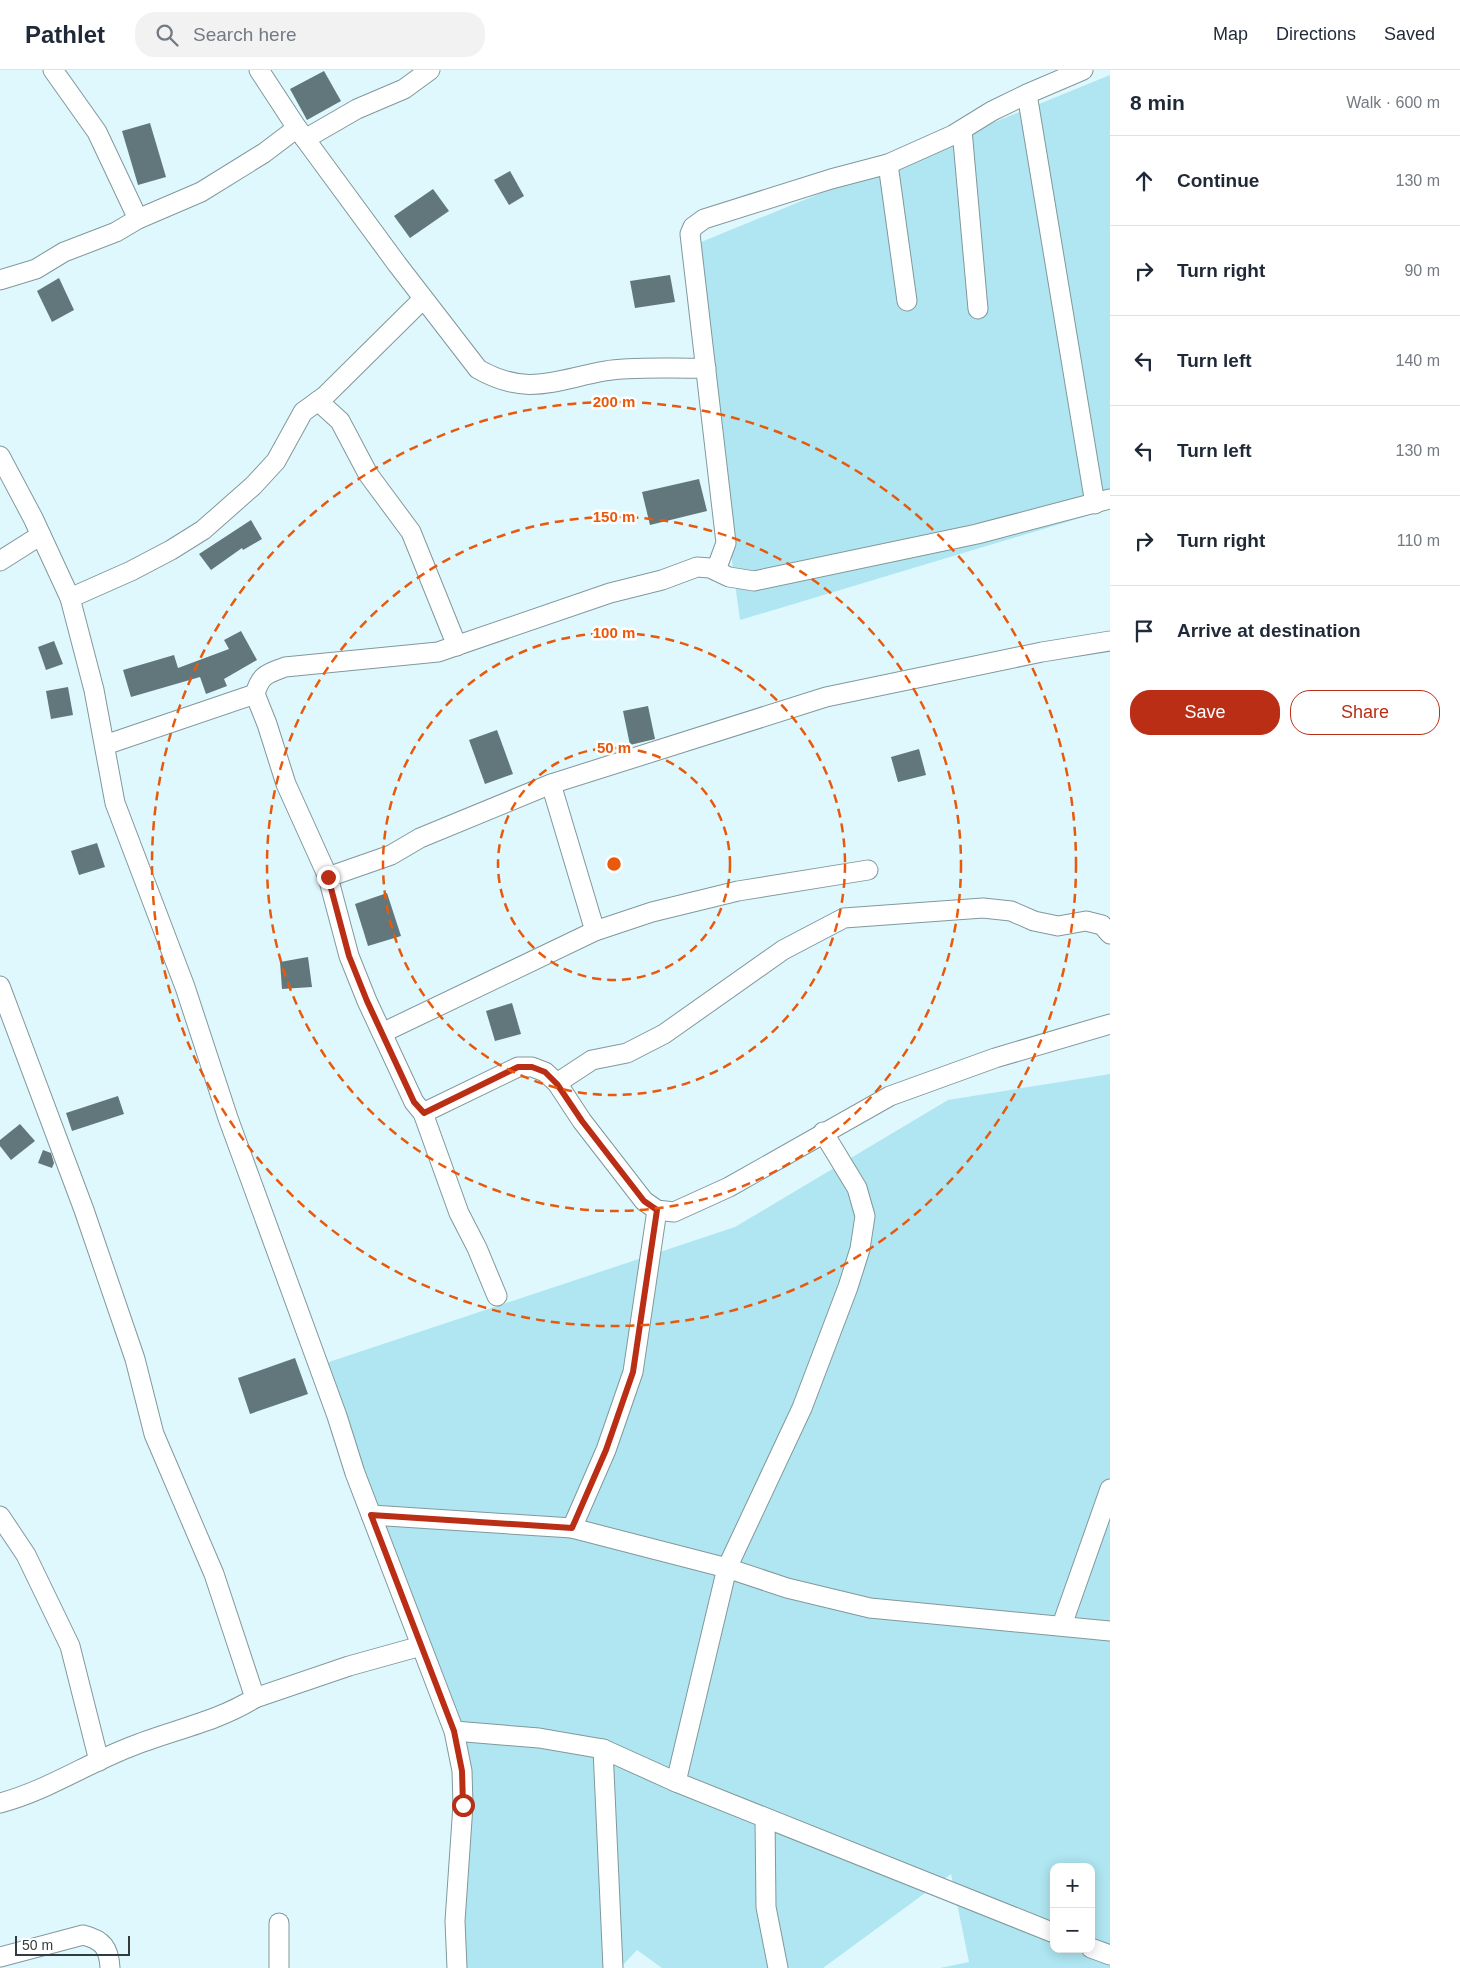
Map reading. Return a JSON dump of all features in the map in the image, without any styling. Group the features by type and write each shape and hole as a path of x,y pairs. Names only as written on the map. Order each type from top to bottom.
{"street":[{"path":"53,70 97,132 138,218"},
{"path":"259,70 302,133 423,299 478,369 496,379 512,384 545,385 606,371 706,368"},
{"path":"0,280 36,269 64,252 116,232 138,218 201,192 264,153 302,133 404,89 430,70"},
{"path":"716,570 726,543 690,234 693,226 697,222 713,216 831,179 888,164 962,130 992,111 1027,94 1082,70"},
{"path":"497,1296 477,1248 459,1213 424,1113 414,1102 349,956 328,877 286,784 268,724 254,694 258,683 264,675 285,667 438,652 610,593 662,580 697,568 716,570 729,577 754,581 977,534 1103,501 1027,94"},
{"path":"962,130 978,310"},
{"path":"888,164 907,301"},
{"path":"70,598 131,571 171,550 203,530 253,486 276,461 303,412 318,401 423,299"},
{"path":"318,401 340,421 368,474 411,532 457,646"},
{"path":"0,456 41,535 70,598 94,690 116,803 185,987 228,1118 371,1515 454,1731 462,1771 463,1805 455,1921 457,1968"},
{"path":"0,561 41,535"},
{"path":"328,877 391,855 420,838 551,784 826,698 1042,652 1110,641"},
{"path":"104,745 254,694"},
{"path":"551,784 595,931"},
{"path":"382,1033 595,931 652,912 738,891 868,870"},
{"path":"557,1084 592,1060 626,1053 664,1034 784,950 844,918 983,908 1011,912 1034,921 1058,926 1086,921 1102,925 1110,934"},
{"path":"0,986 84,1210 129,1340 154,1434 214,1574 255,1698"},
{"path":"424,1113 518,1067 532,1067 545,1072 557,1084 582,1121 644,1201 657,1210 674,1212 729,1187 823,1132 890,1096 995,1058 1110,1024"},
{"path":"676,1782 727,1568 802,1408 848,1287 860,1249 865,1216 857,1188 823,1132"},
{"path":"572,1528 606,1450 633,1372 657,1210"},
{"path":"1062,1625 1110,1489"},
{"path":"371,1515 572,1528 727,1568 787,1588 870,1608 1110,1631"},
{"path":"0,1516 26,1555 70,1646 98,1761"},
{"path":"0,1803 46,1787 130,1746 233,1712 255,1698 349,1666 421,1646"},
{"path":"454,1731 540,1738 603,1750 676,1782 1050,1931"},
{"path":"603,1750 613,1968"},
{"path":"765,1818 766,1907 778,1968"},
{"path":"279,1922 279,1968"},
{"path":"0,1956 83,1935 96,1938 102,1944 110,1956 110,1968"},
{"path":"1095,1949 1110,1955"}],"shaded area":[{"path":"1110,75 1110,509 740,620 689,247"},
{"path":"1110,1074 1110,1968 940,1968 969,1962 951,1874 823,1968 662,1968 637,1950 620,1968 460,1968 458,1713 323,1364 735,1227 948,1100"}],"building":[{"path":"324,71 341,101 307,120 290,89"},
{"path":"150,123 166,177 138,185 122,131"},
{"path":"510,171 524,196 509,205 494,180"},
{"path":"433,189 449,211 410,238 394,216"},
{"path":"670,275 675,302 635,308 630,281"},
{"path":"59,278 74,310 52,322 37,291"},
{"path":"699,479 707,511 650,525 642,492"},
{"path":"251,520 262,539 243,550 242,548 211,570 199,554"},
{"path":"241,631 257,660 224,679 227,686 206,694 200,677 131,697 123,670 174,655 178,668 229,649 224,640"},
{"path":"54,641 63,664 46,670 38,647"},
{"path":"68,687 73,715 51,719 46,691"},
{"path":"648,706 655,739 630,745 623,711"},
{"path":"497,730 513,774 485,784 469,740"},
{"path":"919,749 926,775 898,782 891,757"},
{"path":"97,843 105,867 79,875 71,851"},
{"path":"387,893 401,936 368,946 355,904"},
{"path":"308,957 312,987 282,989 280,962"},
{"path":"512,1003 521,1034 495,1041 486,1011"},
{"path":"118,1096 124,1114 72,1131 66,1113"},
{"path":"20,1124 35,1141 11,1160 0,1146 0,1140"},
{"path":"43,1150 51,1153 54,1163 52,1168 38,1163"},
{"path":"295,1358 308,1394 250,1414 238,1378"}],"route":[{"path":"328,877 349,956 367,1001 414,1102 424,1113 518,1067 532,1067 545,1072 557,1084 582,1121 644,1201 657,1210 633,1372 606,1450 572,1528 371,1515 454,1731 462,1771 463,1805"}]}
